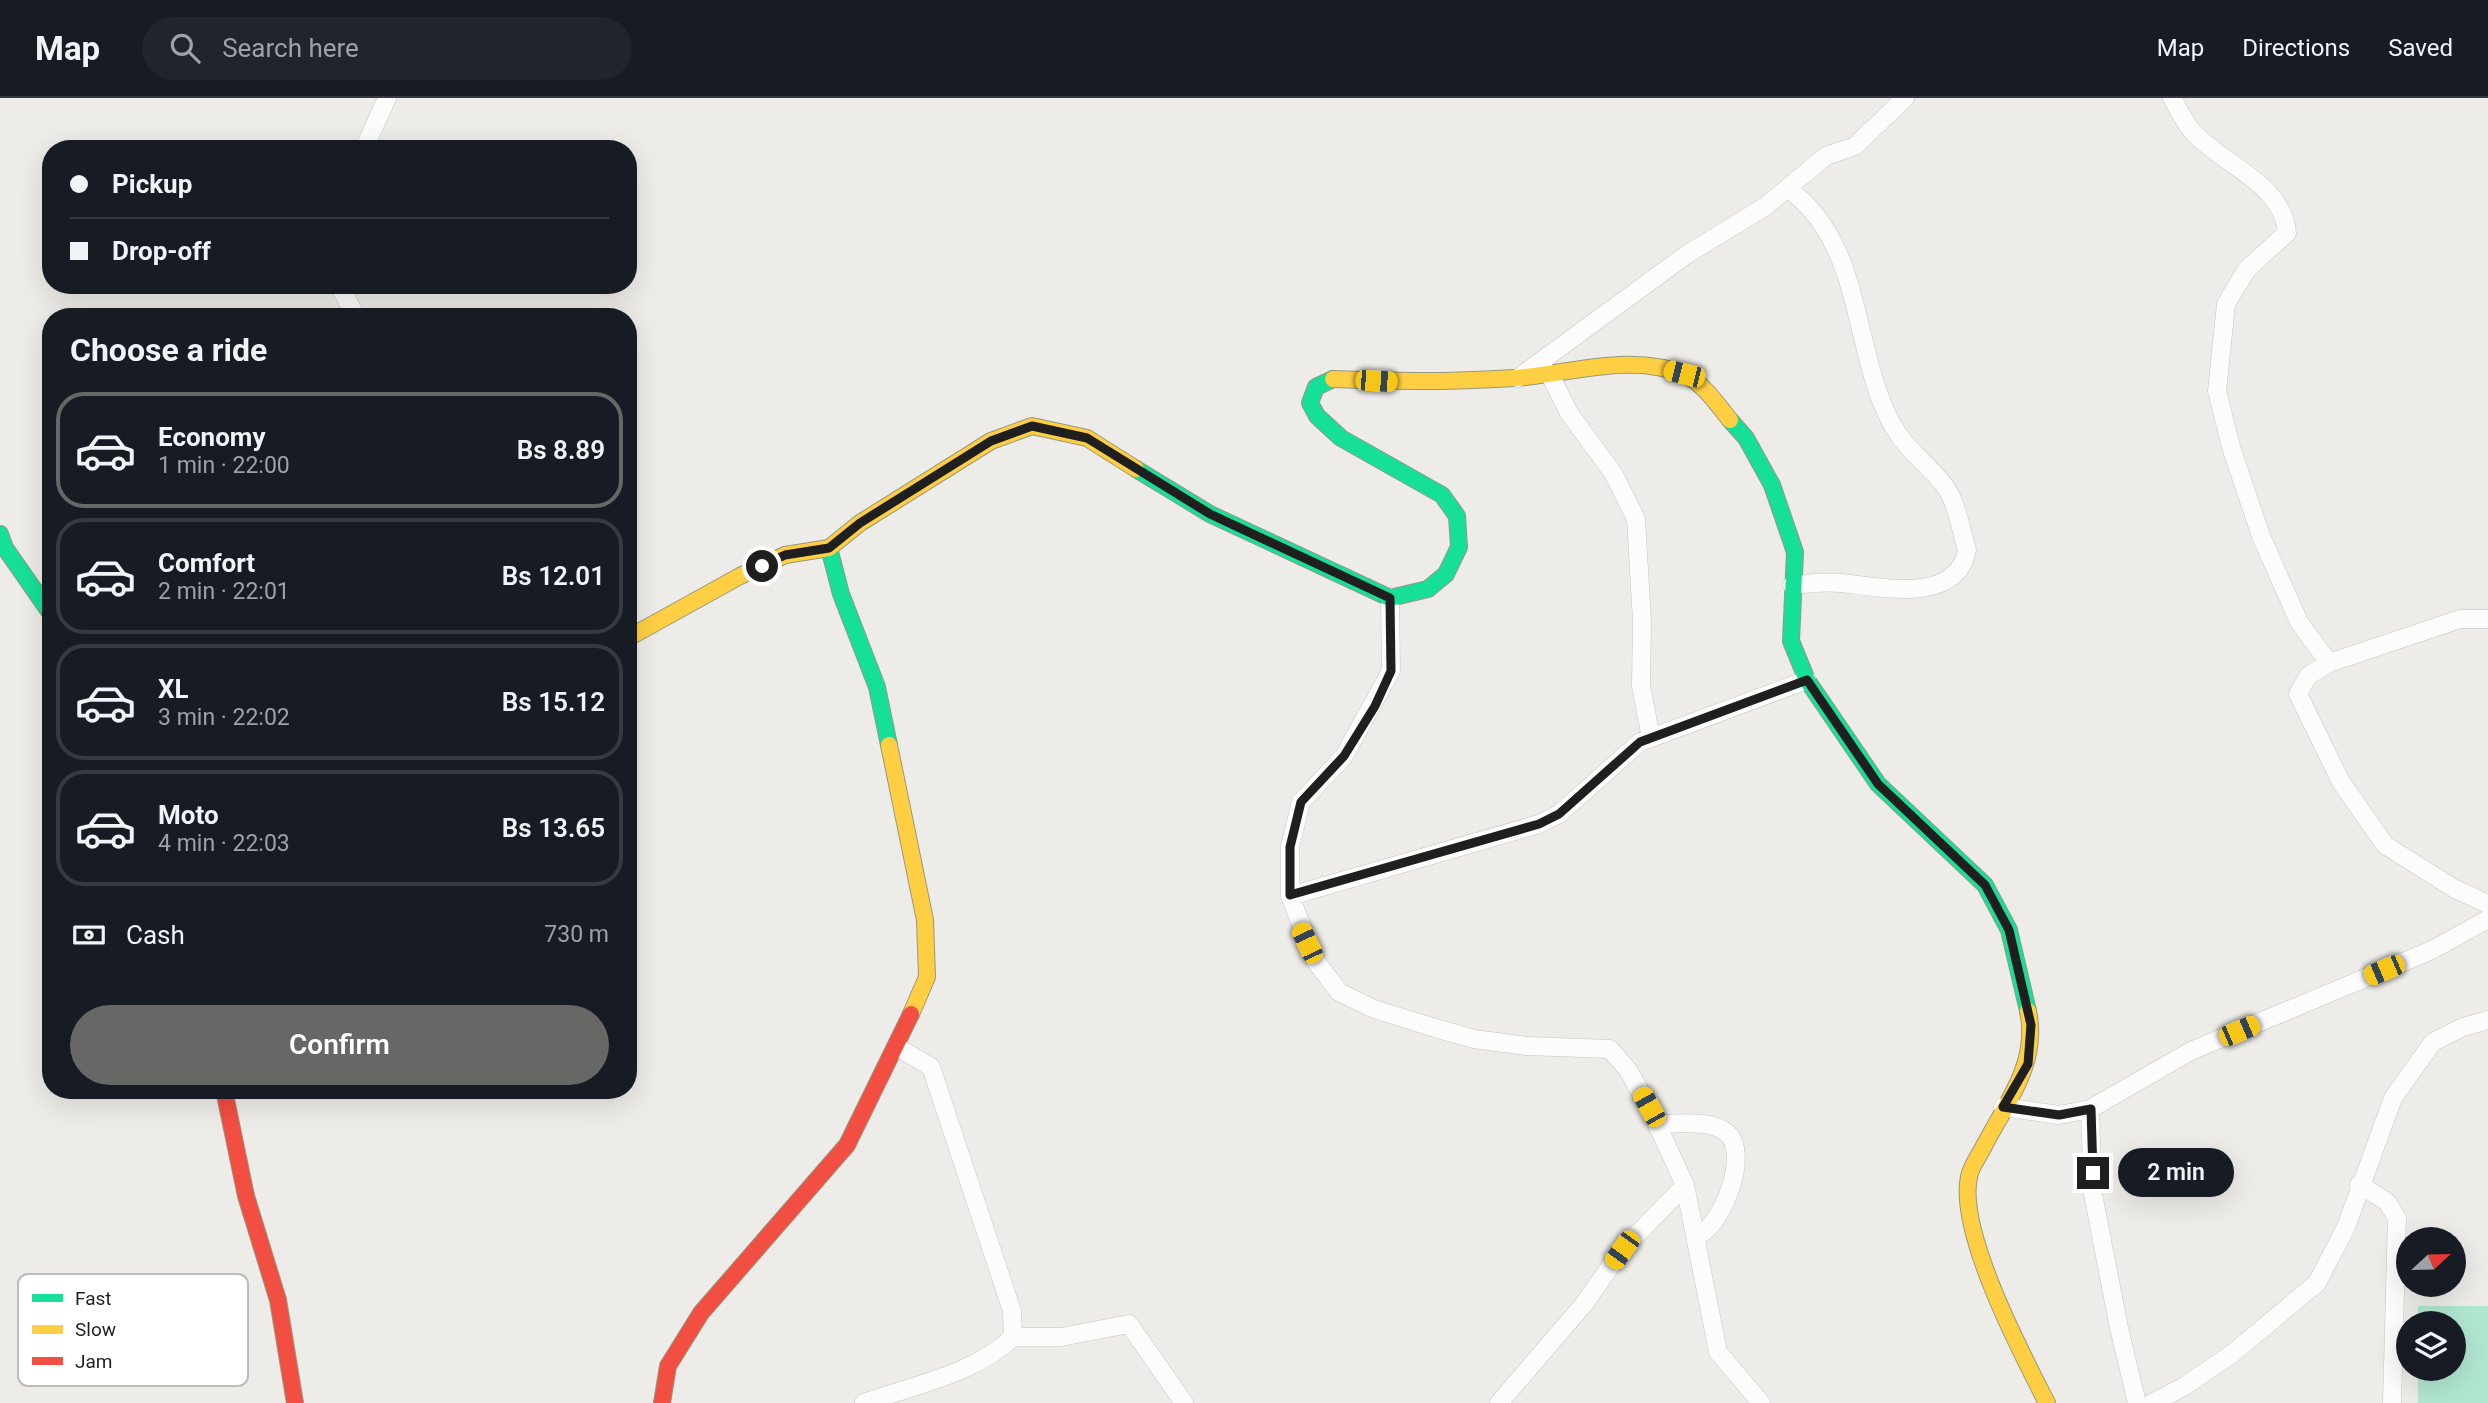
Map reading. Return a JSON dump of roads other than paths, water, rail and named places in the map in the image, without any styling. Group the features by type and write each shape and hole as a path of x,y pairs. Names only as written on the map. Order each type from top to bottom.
{"street":[{"path":"368,140 387,98"},
{"path":"1518,378 1686,255 1788,189 1826,156 1855,146 1905,98"},
{"path":"2172,98 2193,131 2274,199 2286,219 2287,233 2247,269 2226,304 2217,391 2231,447 2261,537 2299,622 2329,663"},
{"path":"1788,189 1809,204 1826,231 1849,283 1869,366 1884,408 1901,443 1946,487 1967,550 1958,572 1935,585 1886,589 1839,583 1792,584"},
{"path":"637,633 740,576 785,555 829,548 860,523 991,441 1032,426 1087,438 1210,514 1390,598 1428,589 1446,574 1459,547 1457,516 1442,495 1341,438 1317,416 1310,402 1316,387 1329,379 1424,383 1518,378 1640,364 1684,374 1700,386 1746,438 1772,485 1795,552 1791,641 1807,680 1878,784 1985,885 2009,930 2031,1025 2028,1064 1970,1173 1968,1209 2002,1314 2047,1403"},
{"path":"1549,373 1569,413 1613,473 1636,519 1642,621 1641,686 1651,738"},
{"path":"0,534 5,548 42,601"},
{"path":"662,1403 667,1366 701,1313 847,1145 897,1047 928,977 925,920 877,687 841,594 829,548"},
{"path":"1390,598 1391,671 1375,706 1344,756 1301,802 1290,847 1290,895 1315,960 1339,992 1374,1009 1474,1039 1553,1048 1610,1049 1628,1070 1685,1185 1718,1352 1760,1403"},
{"path":"2488,619 2460,619 2329,663 2308,676 2298,694 2341,782 2385,845 2455,889 2488,904"},
{"path":"1290,895 1539,824 1559,814 1640,742 1807,680"},
{"path":"2003,1107 2059,1115 2091,1109 2191,1051 2432,950 2488,919"},
{"path":"2152,1403 2185,1386 2233,1353 2317,1283 2346,1227 2359,1184 2393,1098 2433,1042 2463,1027 2488,1020"},
{"path":"897,1047 930,1067 1012,1311 1013,1337"},
{"path":"226,1099 246,1196 278,1300 295,1403"},
{"path":"2091,1109 2093,1194 2119,1328 2137,1403"},
{"path":"1657,1124 1707,1126 1725,1131 1736,1147 1735,1173 1713,1227 1696,1236"},
{"path":"2359,1184 2387,1202 2397,1218 2392,1403"},
{"path":"1499,1403 1584,1304 1622,1250 1685,1185"},
{"path":"864,1403 996,1354 1013,1337 1061,1337 1129,1324 1184,1403"}]}
